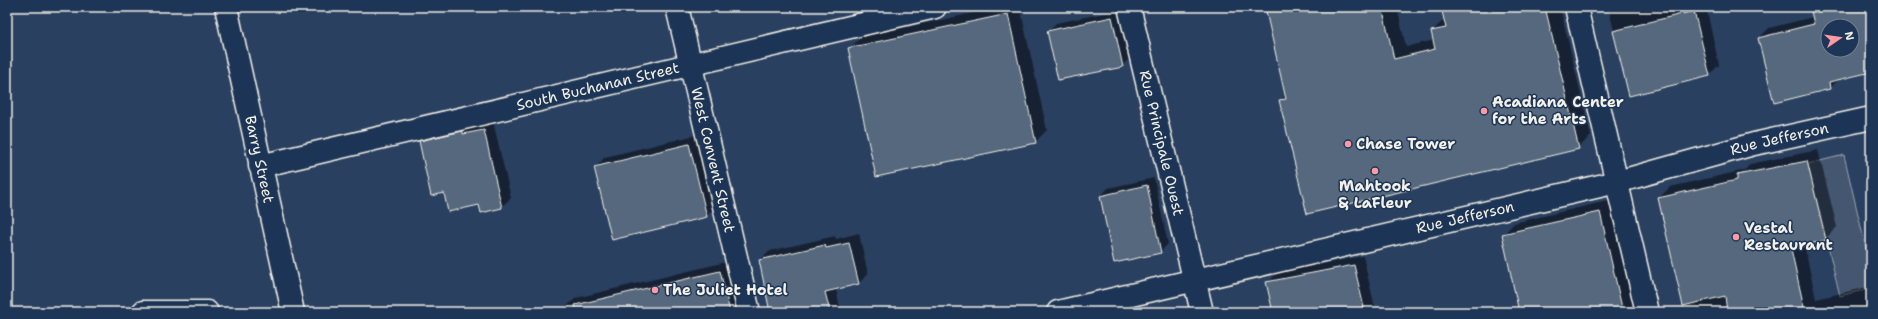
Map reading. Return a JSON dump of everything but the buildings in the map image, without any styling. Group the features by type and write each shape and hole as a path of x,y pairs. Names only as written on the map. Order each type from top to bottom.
{"street":[{"name":"Barry Street","path":"226,7 293,312"},
{"name":"West Convent Street","path":"678,7 749,312"},
{"name":"South Buchanan Street","path":"260,166 935,7"},
{"name":"Rue Principale Ouest","path":"1129,7 1202,312"},
{"path":"1576,7 1647,312"},
{"name":"Rue Jefferson","path":"1058,312 1617,182 1754,144 1871,118"},
{"path":"142,312 207,312"}],"shaded area":[{"path":"1844,155 1871,270 1871,288 1840,296 1808,164"}],"place":[{"name":"Acadiana Center for the Arts","path":"1484,111"},
{"name":"Chase Tower","path":"1348,144"},
{"name":"Mahtook & LaFleur","path":"1375,171"},
{"name":"Vestal Restaurant","path":"1736,237"},
{"name":"The Juliet Hotel","path":"655,290"}]}
